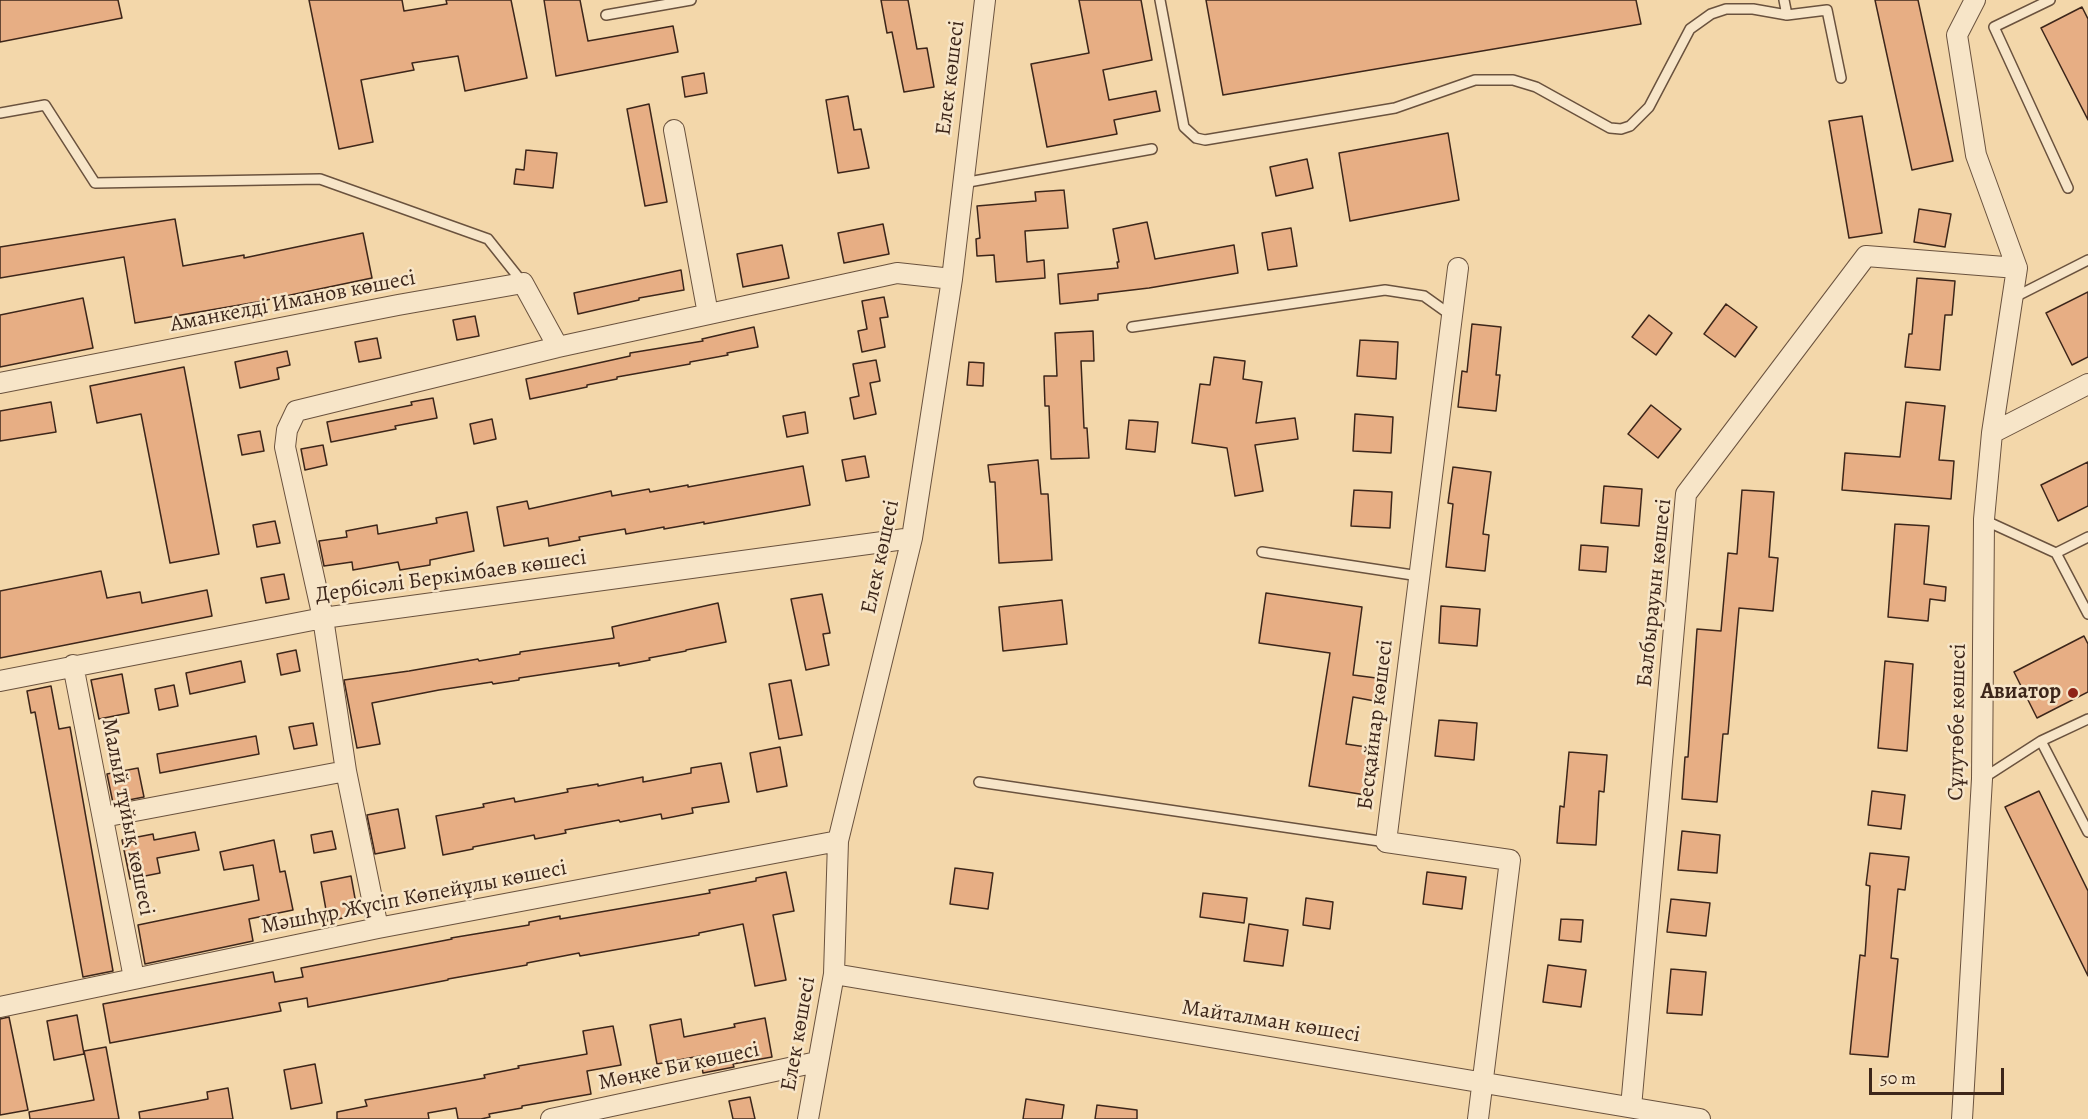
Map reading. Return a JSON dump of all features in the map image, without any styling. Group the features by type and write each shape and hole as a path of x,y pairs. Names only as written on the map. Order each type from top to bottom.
{"street":[{"name":"Елек көшесі","path":"808,1119 834,974 838,841 912,538 952,279 985,0"},
{"path":"1975,0 1957,36 1976,155 2017,268"},
{"path":"674,130 708,314"},
{"name":"Балбырауын көшесі","path":"1631,1107 1686,494 1866,256 2017,268"},
{"name":"Бесқайнар көшесі","path":"1458,268 1386,842 1509,860 1483,1082"},
{"name":"Сұлутөбе көшесі","path":"1962,1119 1982,779 1984,519 1992,433 2017,268"},
{"path":"378,928 346,771 323,618 285,447 287,430 296,411 558,347 897,273 952,279"},
{"path":"524,283 558,347"},
{"name":"Аманкелді Иманов көшесі","path":"0,383 398,305 524,283"},
{"path":"1992,433 2088,384"},
{"name":"Дербісәлі Беркімбаев көшесі","path":"0,681 323,618 912,538"},
{"name":"Малый тұйық көшесі","path":"73,665 134,978"},
{"path":"103,817 346,771"},
{"name":"Мәшһүр Жүсіп Көпейұлы көшесі","path":"0,1007 378,928 838,841"},
{"name":"Майталман көшесі","path":"834,974 1700,1119"},
{"name":"Мөңке Би көшесі","path":"550,1119 818,1062"},
{"path":"1478,1119 1483,1082"}],"lane":[{"path":"606,15 691,0"},
{"path":"1160,0 1184,127 1196,138 1205,140 1395,108 1475,80 1513,80 1536,87 1610,128 1621,129 1630,126 1649,107 1690,29 1711,14 1726,9 1753,9 1787,15 1827,9 1841,78"},
{"path":"1784,0 1787,15"},
{"path":"2050,0 1994,27 2068,188"},
{"path":"0,113 45,105 95,183 320,179 488,239 524,283"},
{"path":"963,183 1152,149"},
{"path":"2013,298 2088,260"},
{"path":"1132,327 1385,290 1424,296 1452,316"},
{"path":"1984,519 2055,553 2088,614"},
{"path":"2055,553 2088,537"},
{"path":"1262,552 1419,576"},
{"path":"1982,779 2040,741 2088,719"},
{"path":"2040,741 2088,832"},
{"path":"979,782 1386,842"}],"building":[{"path":"0,0 118,0 122,18 0,42"},
{"path":"309,0 402,0 404,11 447,4 446,0 511,0 527,78 465,91 458,56 412,63 414,70 361,80 373,142 339,149"},
{"path":"544,0 580,0 588,41 673,26 678,52 556,76"},
{"path":"881,0 908,0 917,49 927,48 934,87 904,92 892,32 887,33"},
{"path":"1079,0 1141,0 1152,60 1103,70 1109,100 1156,91 1160,111 1114,120 1117,134 1047,147 1031,64 1089,53"},
{"path":"1206,0 1636,0 1641,24 1223,95"},
{"path":"1875,0 1918,0 1953,161 1912,170"},
{"path":"2082,7 2088,19 2088,120 2041,28"},
{"path":"704,73 707,93 685,97 682,77"},
{"path":"848,96 854,130 861,129 869,168 838,173 826,100"},
{"path":"649,104 667,202 645,206 627,109"},
{"path":"1862,116 1882,233 1849,238 1829,121"},
{"path":"1448,133 1459,200 1350,221 1339,153"},
{"path":"526,150 557,153 553,188 514,184 516,169 524,170"},
{"path":"1307,159 1313,188 1276,196 1270,167"},
{"path":"1064,190 1068,228 1025,231 1027,262 1044,260 1045,278 996,282 994,255 977,256 976,239 980,238 977,206 1036,201 1035,192"},
{"path":"1919,209 1951,214 1945,247 1914,242"},
{"path":"175,219 183,266 244,255 244,258 363,233 372,278 257,302 135,323 124,257 0,278 0,247"},
{"path":"1147,222 1155,259 1234,245 1238,273 1098,294 1098,300 1060,304 1058,274 1118,268 1113,229"},
{"path":"883,224 889,254 844,263 838,233"},
{"path":"1291,228 1297,266 1268,270 1262,233"},
{"path":"782,245 789,278 743,287 737,254"},
{"path":"681,270 684,290 639,298 639,300 578,314 574,293"},
{"path":"1917,278 1955,281 1952,315 1945,315 1940,370 1905,367 1909,334 1912,334"},
{"path":"2088,292 2088,357 2072,365 2046,313"},
{"path":"884,297 888,317 880,318 885,347 862,352 858,331 867,329 862,301"},
{"path":"83,298 93,348 0,367 0,315"},
{"path":"1726,304 1757,327 1735,357 1704,334"},
{"path":"1649,315 1672,333 1656,355 1632,337"},
{"path":"475,316 479,336 457,340 453,320"},
{"path":"1472,324 1501,327 1496,375 1500,375 1496,411 1458,407 1462,371 1467,372"},
{"path":"754,327 758,347 690,362 690,364 617,377 617,379 587,385 587,387 530,399 526,379 630,356 630,353 703,341 702,339"},
{"path":"1093,331 1094,361 1081,361 1084,428 1087,428 1089,458 1051,459 1049,406 1045,406 1044,376 1057,376 1055,333"},
{"path":"377,338 381,358 359,362 355,342"},
{"path":"1360,340 1398,342 1396,379 1357,376"},
{"path":"287,351 290,365 277,368 279,379 240,388 235,362"},
{"path":"1214,357 1245,361 1243,379 1262,382 1256,423 1295,418 1298,439 1255,445 1263,491 1235,496 1227,448 1192,443 1200,384 1210,385"},
{"path":"876,360 880,381 870,383 876,414 854,419 850,398 859,396 853,364"},
{"path":"969,362 984,363 983,386 967,385"},
{"path":"184,367 219,554 170,563 141,414 97,423 90,386"},
{"path":"433,398 437,418 331,442 327,422 412,405 411,402"},
{"path":"51,402 56,432 0,441 0,411"},
{"path":"1906,402 1945,406 1939,460 1954,461 1951,499 1842,490 1845,453 1900,457"},
{"path":"1651,405 1681,429 1658,458 1628,434"},
{"path":"805,412 808,433 787,437 783,416"},
{"path":"1355,414 1393,417 1391,453 1353,451"},
{"path":"492,419 496,439 474,444 470,424"},
{"path":"1129,420 1158,422 1155,452 1126,449"},
{"path":"260,431 264,451 242,455 238,435"},
{"path":"323,445 327,465 305,470 301,449"},
{"path":"865,456 869,477 846,481 842,460"},
{"path":"1038,460 1041,494 1048,494 1052,560 999,563 995,482 990,482 988,465"},
{"path":"2088,462 2088,506 2058,521 2041,485"},
{"path":"803,466 810,505 704,524 704,522 664,529 664,527 626,534 625,529 579,537 580,540 549,546 548,538 504,546 497,507 527,501 529,509 611,491 612,496 649,489 650,492"},
{"path":"1453,467 1491,472 1483,534 1489,535 1485,571 1446,567 1453,504 1448,503"},
{"path":"1604,486 1642,489 1639,526 1601,523"},
{"path":"1354,490 1392,492 1390,528 1351,526"},
{"path":"1742,490 1774,492 1769,557 1778,558 1773,611 1739,608 1728,734 1723,734 1717,802 1682,799 1685,757 1688,757 1697,629 1721,631 1728,553 1737,554"},
{"path":"467,512 474,551 430,560 430,565 400,570 398,562 353,570 352,562 324,566 319,541 347,537 346,531 377,525 378,534 437,523 436,518"},
{"path":"275,521 280,543 257,547 253,525"},
{"path":"1895,524 1929,526 1924,584 1946,587 1945,601 1930,599 1928,621 1888,617"},
{"path":"1581,545 1608,547 1606,572 1579,570"},
{"path":"101,571 107,598 140,592 142,603 207,590 212,616 0,658 0,591"},
{"path":"284,574 289,599 266,603 261,578"},
{"path":"1266,593 1362,607 1353,675 1384,679 1380,702 1353,697 1346,744 1373,748 1366,795 1309,786 1330,653 1259,643"},
{"path":"822,594 830,633 823,634 829,665 806,670 791,599"},
{"path":"1062,600 1067,644 1003,651 999,607"},
{"path":"718,603 726,642 619,666 619,663 493,684 492,682 439,690 372,703 380,744 357,748 344,680 478,659 479,661 520,654 520,652 614,638 612,627"},
{"path":"1441,606 1480,609 1477,646 1439,643"},
{"path":"2084,636 2088,644 2088,692 2037,718 2014,672"},
{"path":"296,650 300,671 281,675 277,654"},
{"path":"241,661 245,682 190,694 186,673"},
{"path":"1885,661 1913,664 1907,751 1878,748"},
{"path":"122,674 129,713 99,719 91,680"},
{"path":"791,680 802,735 779,739 769,684"},
{"path":"174,685 178,706 159,710 155,689"},
{"path":"51,686 59,729 70,727 113,971 83,977 35,712 31,713 27,691"},
{"path":"1439,720 1477,723 1474,760 1435,756"},
{"path":"313,723 317,745 294,749 289,727"},
{"path":"256,736 259,754 160,773 157,754"},
{"path":"780,747 787,786 757,792 750,753"},
{"path":"1569,752 1607,755 1604,792 1599,791 1596,845 1557,843 1560,806 1564,807"},
{"path":"721,763 729,802 692,808 693,813 662,819 661,814 620,822 619,820 565,830 566,833 535,839 534,835 443,855 436,816 484,807 483,804 514,798 515,802 568,792 567,789 598,784 598,786 643,777 643,782 691,773 691,768"},
{"path":"138,768 144,797 113,803 107,774"},
{"path":"1872,791 1905,795 1901,829 1868,825"},
{"path":"2039,791 2088,891 2088,976 2005,807"},
{"path":"398,809 405,848 375,854 367,815"},
{"path":"332,831 336,849 314,853 311,835"},
{"path":"1682,831 1720,835 1717,873 1678,870"},
{"path":"195,832 199,850 157,858 160,873 130,879 122,840 153,834 154,840"},
{"path":"274,840 280,872 285,871 293,910 249,919 253,941 145,964 138,925 259,900 253,865 224,870 220,852"},
{"path":"1870,853 1909,857 1905,890 1898,889 1891,958 1898,959 1888,1057 1850,1054 1860,955 1865,956 1870,886 1866,885"},
{"path":"955,868 993,873 988,909 950,904"},
{"path":"786,872 794,911 773,915 786,980 755,986 743,924 699,933 699,935 580,956 579,953 308,1007 307,998 279,1003 281,1011 110,1043 103,1004 273,972 275,982 303,977 301,968 529,925 529,922 560,916 560,919 710,893 709,890 756,881 756,878"},
{"path":"1427,872 1466,877 1462,909 1423,904"},
{"path":"351,876 358,915 328,921 321,882"},
{"path":"1203,893 1247,898 1244,923 1200,917"},
{"path":"1306,898 1333,902 1330,929 1303,925"},
{"path":"1671,899 1710,903 1706,936 1667,932"},
{"path":"1561,919 1583,920 1581,942 1559,940"},
{"path":"1249,924 1288,930 1283,966 1244,961"},
{"path":"1548,965 1586,970 1581,1007 1543,1002"},
{"path":"1671,969 1706,972 1702,1015 1667,1013"},
{"path":"77,1015 84,1054 54,1060 47,1021"},
{"path":"9,1017 28,1110 0,1115 0,1019"},
{"path":"765,1018 772,1057 733,1064 734,1067 703,1073 700,1056 657,1064 650,1025 681,1019 684,1037 735,1027 734,1024"},
{"path":"613,1026 621,1065 587,1071 591,1094 522,1106 522,1108 489,1114 490,1117 481,1119 458,1119 456,1108 428,1113 429,1119 337,1119 337,1112 367,1106 365,1100 485,1078 484,1075 519,1068 518,1066 587,1054 583,1031"},
{"path":"106,1047 119,1119 30,1119 29,1112 94,1100 84,1051"},
{"path":"315,1064 322,1103 291,1109 284,1070"},
{"path":"228,1088 233,1119 140,1119 139,1112 208,1099 207,1092"},
{"path":"750,1097 755,1119 733,1119 729,1101"},
{"path":"1026,1099 1064,1105 1062,1119 1023,1119"},
{"path":"1097,1105 1137,1110 1137,1119 1095,1119"}],"place":[{"name":"Авиатор","path":"2073,693"}]}
